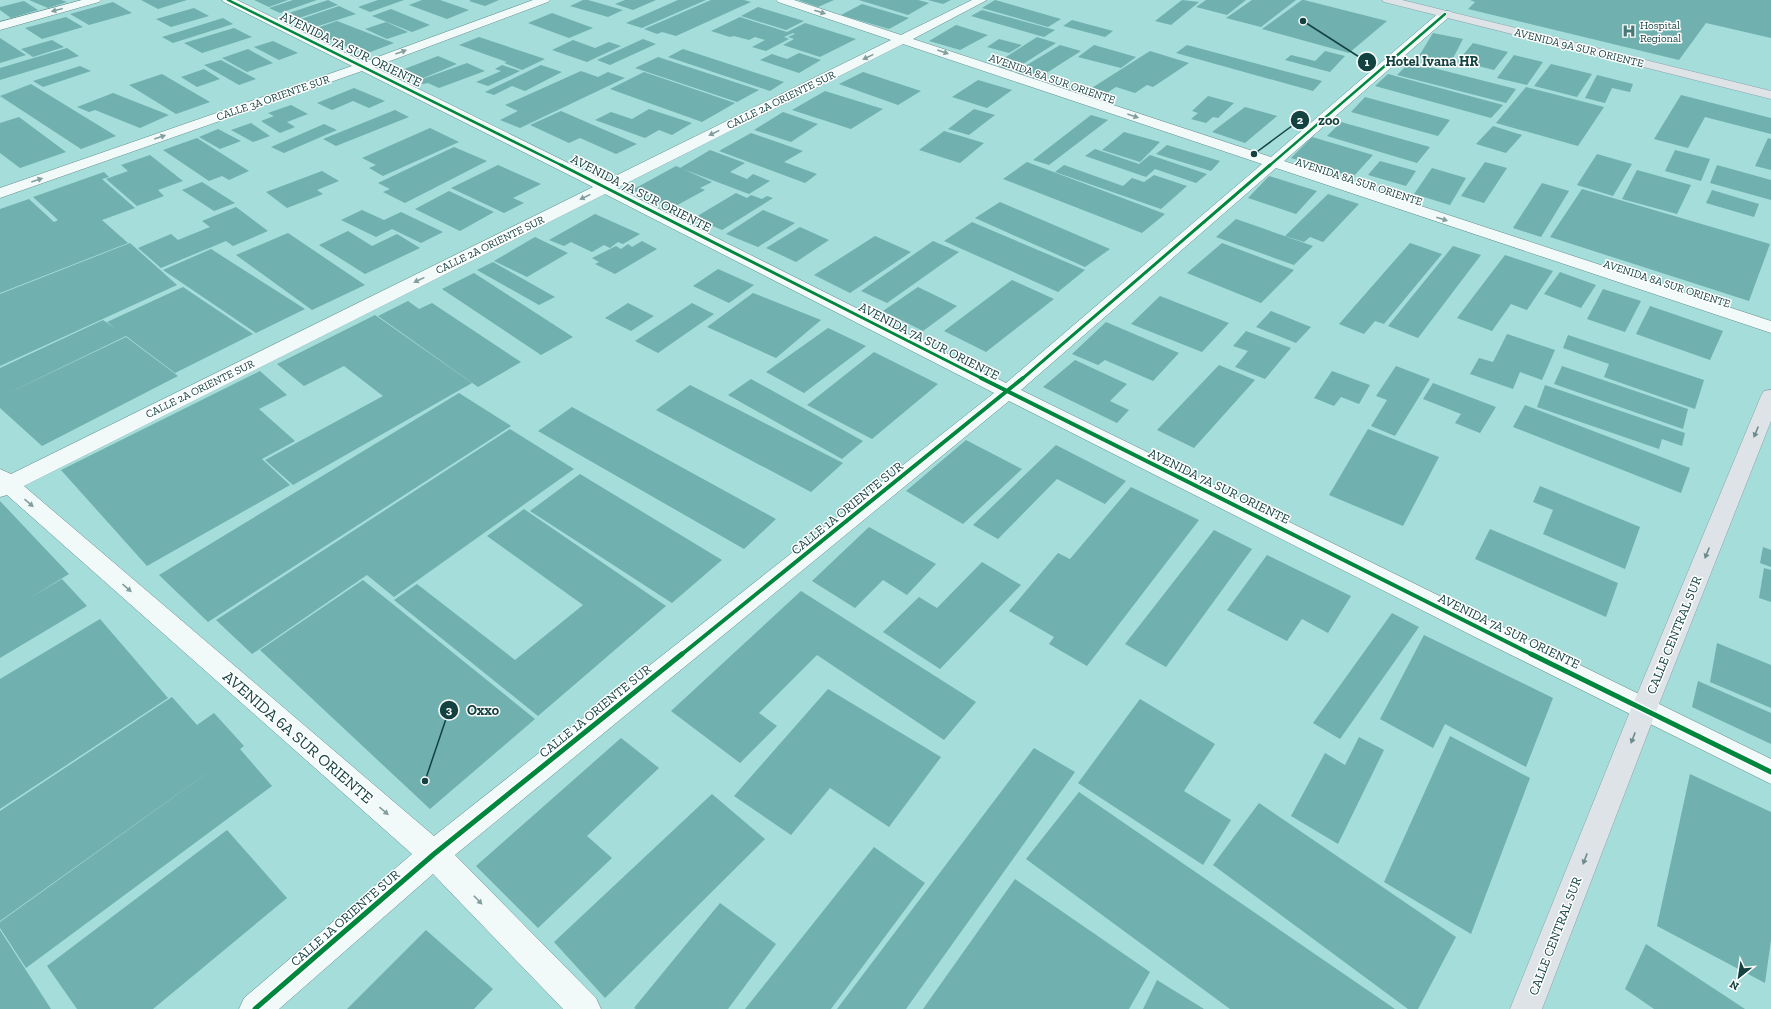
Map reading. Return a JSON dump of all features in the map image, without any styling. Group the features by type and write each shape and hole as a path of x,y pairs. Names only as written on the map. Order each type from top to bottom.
{"main road":[{"name":"AVENIDA 9A SUR ORIENTE","path":"1388,0 1771,95"},
{"name":"CALLE CENTRAL SUR","path":"1526,1009 1644,709 1771,396"}],"street":[{"path":"0,26 95,0"},
{"name":"AVENIDA 7A SUR ORIENTE","path":"228,0 606,187 1008,392 1771,772"},
{"name":"CALLE 3A ORIENTE SUR","path":"0,193 364,66 544,0"},
{"name":"AVENIDA 8A SUR ORIENTE","path":"782,0 1771,328"},
{"name":"CALLE 2A ORIENTE SUR","path":"2,483 606,187 981,0"},
{"name":"CALLE 1A ORIENTE SUR","path":"255,1009 434,854 1008,392 1274,164 1445,14"},
{"name":"AVENIDA 6A SUR ORIENTE","path":"2,483 434,854 585,1009"}],"building":[{"path":"29,0 61,0 67,2 48,8"},
{"path":"141,0 187,0 158,9"},
{"path":"254,0 288,0 269,7"},
{"path":"293,0 317,0 280,13 269,8"},
{"path":"328,0 338,5 296,19 286,14"},
{"path":"378,0 404,0 370,12 358,7"},
{"path":"422,0 440,0 469,10 447,19 409,5"},
{"path":"499,0 485,6 469,1"},
{"path":"583,0 588,0 623,10 608,17 570,6"},
{"path":"625,0 656,0 633,10 615,4"},
{"path":"678,0 706,0 642,28 626,23"},
{"path":"711,0 744,0 751,2 676,36 662,32 657,34 644,29"},
{"path":"798,0 834,0 818,7"},
{"path":"859,0 918,0 929,3 908,15"},
{"path":"928,0 951,0 943,4"},
{"path":"995,0 1061,19 1048,27 982,8"},
{"path":"1182,0 1199,2 1171,25 1155,21"},
{"path":"1206,0 1246,0 1227,15 1196,7"},
{"path":"1252,0 1296,0 1261,27 1226,18"},
{"path":"1302,0 1387,21 1349,53 1262,29"},
{"name":"Hospital Regional","path":"1470,0 1771,0 1771,38 1706,23 1679,60 1468,9 1475,2"},
{"path":"24,1 38,10 11,18 0,10 0,7"},
{"path":"113,2 132,13 89,25 70,14"},
{"path":"862,4 909,18 889,29 841,15"},
{"path":"339,6 356,14 312,28 295,21"},
{"path":"758,7 804,21 786,30 741,16"},
{"path":"194,8 209,16 171,27 156,19"},
{"path":"391,9 430,25 412,32 372,16"},
{"path":"982,10 1055,30 1044,37 971,16"},
{"path":"552,13 593,28 569,38 528,23"},
{"path":"66,17 83,27 42,39 25,28"},
{"path":"740,17 787,32 805,23 856,39 820,57 783,45 794,39 788,37 795,34 793,33 784,37 789,39 766,51 752,47 765,40 755,37 749,40 734,36 730,37 711,31"},
{"path":"223,18 233,24 173,43 162,37"},
{"path":"1072,20 1113,31 1105,37 1063,26"},
{"path":"337,21 394,43 365,54 308,31"},
{"path":"386,22 408,32 387,39 365,29"},
{"path":"956,25 988,35 960,50 929,41"},
{"path":"234,28 252,37 202,53 184,43"},
{"path":"1433,33 1463,39 1451,62 1419,56"},
{"path":"479,37 545,59 522,70 504,63 507,62 459,45"},
{"path":"1037,37 1056,43 1012,71 999,67 1003,64 998,62"},
{"path":"0,38 26,55 0,63"},
{"path":"643,39 656,44 610,65 597,60"},
{"path":"999,39 1022,45 1009,53 987,47"},
{"path":"52,40 64,47 33,57 21,49"},
{"path":"573,40 595,48 609,42 621,46 587,62 552,50"},
{"path":"273,41 298,53 279,60 254,47"},
{"path":"1473,43 1508,52 1494,70 1458,61"},
{"path":"1060,45 1081,51 1037,79 1015,72"},
{"path":"1094,45 1136,57 1121,68 1078,57"},
{"path":"1187,45 1322,81 1313,91 1176,53"},
{"path":"67,48 79,56 0,80 0,68"},
{"path":"248,49 273,63 247,72 222,58"},
{"path":"683,49 784,82 770,91 668,57"},
{"path":"1150,51 1189,63 1153,87 1147,85 1135,93 1116,87 1102,96 1087,91"},
{"path":"1325,51 1345,56 1330,72 1285,60 1291,55 1315,61"},
{"path":"799,53 821,60 799,73 760,60 772,54 787,59"},
{"path":"1514,55 1543,62 1527,85 1497,78"},
{"path":"438,56 457,64 421,79 402,70"},
{"path":"658,57 759,90 737,102 635,68"},
{"path":"221,60 256,79 239,85 204,65"},
{"path":"1410,62 1516,89 1506,103 1397,75"},
{"path":"467,63 485,71 439,88 428,83 423,84 417,81"},
{"path":"1551,64 1592,74 1577,97 1534,86"},
{"path":"502,65 520,71 488,86 476,82 501,71 495,69"},
{"path":"541,65 562,72 525,91 512,86 494,95 485,92"},
{"path":"80,66 91,71 43,87 33,81"},
{"path":"204,69 220,79 197,87 181,77"},
{"path":"581,71 598,77 608,72 625,78 520,128 500,120 518,111 505,105"},
{"path":"644,72 735,103 702,122 610,89"},
{"path":"863,72 921,91 898,105 839,84"},
{"path":"162,74 210,102 176,114 129,85"},
{"path":"1388,74 1503,105 1491,118 1375,86"},
{"path":"1597,75 1633,84 1630,92 1612,88 1605,103 1585,98"},
{"path":"978,80 1012,90 987,108 952,97"},
{"path":"31,84 116,136 81,149 0,96"},
{"path":"1526,87 1604,107 1578,146 1496,123"},
{"path":"354,88 385,101 369,108 353,101 332,110 317,103"},
{"path":"825,91 883,109 851,129 792,110"},
{"path":"113,93 169,115 140,128 95,110 89,112 77,107"},
{"path":"1681,95 1771,118 1771,134 1705,117 1688,148 1654,139"},
{"path":"1208,96 1234,103 1218,118 1213,117 1206,123 1191,119 1198,113 1192,111"},
{"path":"1365,97 1450,120 1438,136 1351,112"},
{"path":"291,105 308,114 287,122 295,127 280,133 261,121 274,116 268,113"},
{"path":"1245,107 1277,116 1245,143 1212,132"},
{"path":"649,109 692,123 672,135 659,130 645,138 595,120 611,112 632,119"},
{"path":"974,109 995,115 969,135 948,129"},
{"path":"395,110 409,117 336,146 323,139"},
{"path":"561,111 637,144 616,154 580,138 569,143 530,125"},
{"path":"783,112 818,124 791,142 754,130"},
{"path":"1091,115 1108,120 1049,165 1033,160"},
{"path":"19,117 66,152 20,168 0,153 0,123"},
{"path":"1341,122 1430,147 1417,163 1327,136"},
{"path":"251,123 270,136 253,142 231,130"},
{"path":"324,124 337,130 284,153 271,147"},
{"path":"1493,126 1522,135 1506,153 1476,144"},
{"path":"430,128 459,142 383,176 369,168 376,165 362,158"},
{"path":"218,129 241,141 220,149 199,137"},
{"path":"944,131 984,143 960,163 919,150"},
{"path":"1124,132 1160,142 1140,162 1102,150"},
{"path":"751,133 803,151 784,162 817,174 805,183 719,151"},
{"path":"1312,137 1373,155 1353,177 1291,158"},
{"path":"197,138 249,171 229,180 222,176 209,181 163,150"},
{"path":"1768,138 1771,139 1771,170 1755,166"},
{"path":"1167,145 1220,161 1211,171 1156,154"},
{"path":"454,147 487,161 405,203 383,192 390,189 378,183"},
{"path":"1095,149 1139,164 1150,155 1207,174 1196,183 1155,169 1146,177 1085,156"},
{"path":"710,150 745,163 730,172 747,179 753,174 770,181 749,194 680,168"},
{"path":"1675,150 1710,159 1701,181 1665,171"},
{"path":"1597,154 1632,164 1613,196 1577,185"},
{"path":"150,155 183,181 158,190 164,196 137,206 106,179 128,171 121,165"},
{"path":"1380,161 1416,171 1406,186 1368,175"},
{"path":"1027,162 1165,214 1142,233 1003,179"},
{"path":"1485,162 1507,168 1484,203 1461,196"},
{"path":"498,165 541,184 513,198 524,203 504,213 451,188"},
{"path":"1064,165 1123,186 1132,178 1144,182 1154,175 1187,186 1161,209 1055,172"},
{"path":"1717,165 1771,180 1771,200 1710,183"},
{"path":"676,166 712,182 700,188 705,190 672,208 632,190"},
{"path":"1432,168 1466,178 1450,205 1414,194"},
{"path":"1637,170 1691,185 1677,214 1622,199"},
{"path":"322,171 339,181 317,190 323,194 287,208 266,192"},
{"path":"104,172 109,177 102,179 135,208 102,220 128,243 0,293 0,209 29,199 54,222 58,220 33,197"},
{"path":"1269,176 1317,191 1296,214 1248,198"},
{"path":"202,182 235,203 214,211 182,190"},
{"path":"1542,183 1569,191 1541,237 1513,228"},
{"path":"1582,189 1770,244 1749,301 1550,237"},
{"path":"1712,190 1759,204 1754,217 1706,203"},
{"path":"449,191 494,212 460,231 415,209"},
{"path":"736,193 747,198 751,195 762,199 767,196 773,198 722,230 694,218"},
{"path":"1328,194 1359,204 1323,242 1310,237 1304,242 1285,236"},
{"path":"1000,202 1110,249 1085,267 975,218"},
{"path":"236,207 268,231 233,246 226,241 161,268 138,248 171,234 178,240 210,227 202,221"},
{"path":"362,210 384,220 401,212 443,232 421,243 392,229 376,237 341,220"},
{"path":"763,210 795,223 758,247 726,234"},
{"path":"595,214 640,234 623,244 618,242 610,248 604,245 592,252 571,242 564,246 549,240"},
{"path":"1236,219 1313,246 1294,265 1216,237"},
{"path":"972,222 1085,270 1058,292 944,241"},
{"path":"800,227 829,240 796,262 766,248"},
{"path":"348,231 372,246 397,234 420,248 365,274 319,245"},
{"path":"288,233 365,285 312,310 236,255"},
{"path":"875,236 911,252 850,293 814,275"},
{"path":"535,237 568,253 527,277 494,261"},
{"path":"642,241 657,249 615,274 595,264 599,262 592,258 616,246 621,249 628,244 632,247"},
{"path":"933,241 959,252 887,303 861,291"},
{"path":"130,243 177,285 0,366 0,294"},
{"path":"1222,243 1294,270 1261,303 1187,273"},
{"path":"1410,243 1442,254 1384,324 1375,321 1364,334 1339,324"},
{"path":"1453,246 1481,255 1418,338 1388,326"},
{"path":"211,249 305,309 256,333 163,270"},
{"path":"1505,255 1553,271 1527,310 1511,304 1492,331 1457,318"},
{"path":"493,262 555,297 539,305 477,270"},
{"path":"718,269 754,285 729,303 693,286"},
{"path":"1560,272 1596,285 1581,308 1544,294"},
{"path":"474,273 573,337 541,355 442,289"},
{"path":"1012,280 1054,299 986,352 944,331"},
{"path":"183,287 253,334 175,373 126,336 0,397 0,368 103,320 116,329 107,322"},
{"path":"918,287 957,306 923,331 883,311"},
{"path":"1603,289 1641,301 1625,332 1587,319"},
{"path":"753,293 821,320 776,358 707,327"},
{"path":"1160,296 1229,323 1202,352 1131,324"},
{"path":"408,301 419,309 432,303 521,362 478,387 378,316"},
{"path":"628,303 654,316 631,331 605,318"},
{"path":"692,303 714,314 658,353 635,341"},
{"path":"1650,306 1723,331 1710,360 1636,334"},
{"path":"1271,311 1311,327 1296,343 1256,327"},
{"path":"375,315 472,383 293,485 265,460 383,396 344,366 304,386 277,364"},
{"path":"1106,322 1179,353 1153,381 1105,360 1098,365 1072,354"},
{"path":"828,328 866,346 804,393 766,372"},
{"path":"1246,331 1291,348 1265,379 1235,367 1248,351 1233,346"},
{"path":"1507,334 1555,350 1542,380 1520,372 1513,389 1470,374 1479,358 1493,362"},
{"path":"1568,335 1704,380 1695,409 1604,377 1609,364 1563,348"},
{"path":"126,337 178,376 42,446 0,408 0,397"},
{"path":"874,352 938,384 872,439 807,405"},
{"path":"1075,360 1127,384 1110,401 1129,410 1117,423 1043,387"},
{"path":"1219,365 1255,380 1194,448 1157,430"},
{"path":"1396,366 1430,379 1395,436 1371,426 1387,400 1376,396"},
{"path":"1562,366 1688,409 1683,429 1554,384"},
{"path":"260,371 287,395 259,409 295,441 262,459 290,485 147,566 61,470"},
{"path":"1332,371 1370,385 1359,404 1341,397 1334,406 1314,398"},
{"path":"751,379 863,441 842,459 728,395"},
{"path":"1433,383 1496,407 1480,433 1455,423 1461,414 1423,399"},
{"path":"690,385 843,463 811,492 656,410"},
{"path":"1545,385 1685,433 1682,446 1662,439 1659,449 1537,407"},
{"path":"459,393 511,426 208,622 159,575"},
{"path":"1525,405 1690,468 1681,493 1513,427"},
{"path":"572,407 776,519 744,549 538,431"},
{"path":"510,429 574,469 394,597 367,575 252,654 216,620"},
{"path":"1368,429 1439,457 1403,526 1329,495"},
{"path":"966,440 1022,469 963,524 906,491"},
{"path":"1056,445 1126,481 1105,504 1057,479 998,539 973,525"},
{"path":"580,474 722,560 672,603 530,511"},
{"path":"1540,486 1640,527 1625,569 1543,534 1553,510 1533,502"},
{"path":"1131,487 1199,520 1087,666 1049,644 1054,637 1009,611 1058,553 1070,559"},
{"path":"0,501 69,574 28,599 62,579 87,606 0,658"},
{"path":"524,509 666,606 538,716 394,600 417,584 515,660 583,605 487,536"},
{"path":"869,527 936,564 907,595 883,580 855,608 812,581"},
{"path":"1490,529 1618,583 1606,617 1475,559"},
{"path":"1214,530 1252,549 1166,667 1125,644"},
{"path":"1763,547 1771,550 1771,567 1760,563"},
{"path":"1267,555 1351,596 1328,633 1302,619 1287,641 1227,610"},
{"path":"982,562 1021,585 940,669 883,632 919,597 937,608"},
{"path":"1764,568 1771,570 1771,602 1759,598"},
{"path":"363,580 535,719 430,809 260,650"},
{"path":"801,591 976,702 944,740 817,655 759,713 777,726 740,763 671,711"},
{"path":"1392,613 1419,627 1340,739 1313,723"},
{"path":"100,619 168,698 0,809 0,679"},
{"path":"1424,635 1553,698 1526,767 1445,724 1433,748 1380,719"},
{"path":"1717,643 1771,665 1771,708 1710,682"},
{"path":"1698,681 1771,713 1771,744 1692,707"},
{"path":"828,689 941,757 889,827 830,788 791,835 734,796"},
{"path":"172,697 197,725 214,713 244,746 240,749 272,786 26,968 0,928 0,922 232,755 0,921 0,811"},
{"path":"1140,699 1215,744 1184,791 1231,820 1203,865 1078,783"},
{"path":"1450,736 1530,778 1471,934 1384,882"},
{"path":"1359,737 1384,750 1338,844 1291,816 1325,753 1345,765"},
{"path":"621,738 659,768 587,836 612,858 538,928 476,866"},
{"path":"1034,748 1075,772 906,1009 837,1009"},
{"path":"1690,774 1771,812 1771,940 1765,983 1657,926"},
{"path":"1079,792 1395,1009 1230,1009 1026,859"},
{"path":"712,794 765,839 605,998 554,942"},
{"path":"1259,803 1456,937 1418,1009 1408,1009 1213,865"},
{"path":"227,830 287,898 153,1009 77,1009 47,966"},
{"path":"874,847 925,883 831,1009 745,1009"},
{"path":"1015,879 1150,972 1129,1009 923,1009"},
{"path":"720,903 776,944 728,1009 634,1008"},
{"path":"0,930 51,1009 0,1009"},
{"path":"426,930 493,989 474,1009 347,1009"},
{"path":"1646,944 1745,1009 1654,1009 1625,989"},
{"path":"1157,980 1204,1009 1143,1009"}],"cycle path":[{"path":"228,0 522,146 1295,536 1771,772"},
{"path":"255,1009 434,854 1007,392 1445,14"}],"place":[{"name":"Hotel Ivana HR","path":"1303,21"},
{"name":"Hospital Regional","path":"1629,31"},
{"name":"zoo","path":"1254,154"},
{"name":"Oxxo","path":"425,781"}]}
